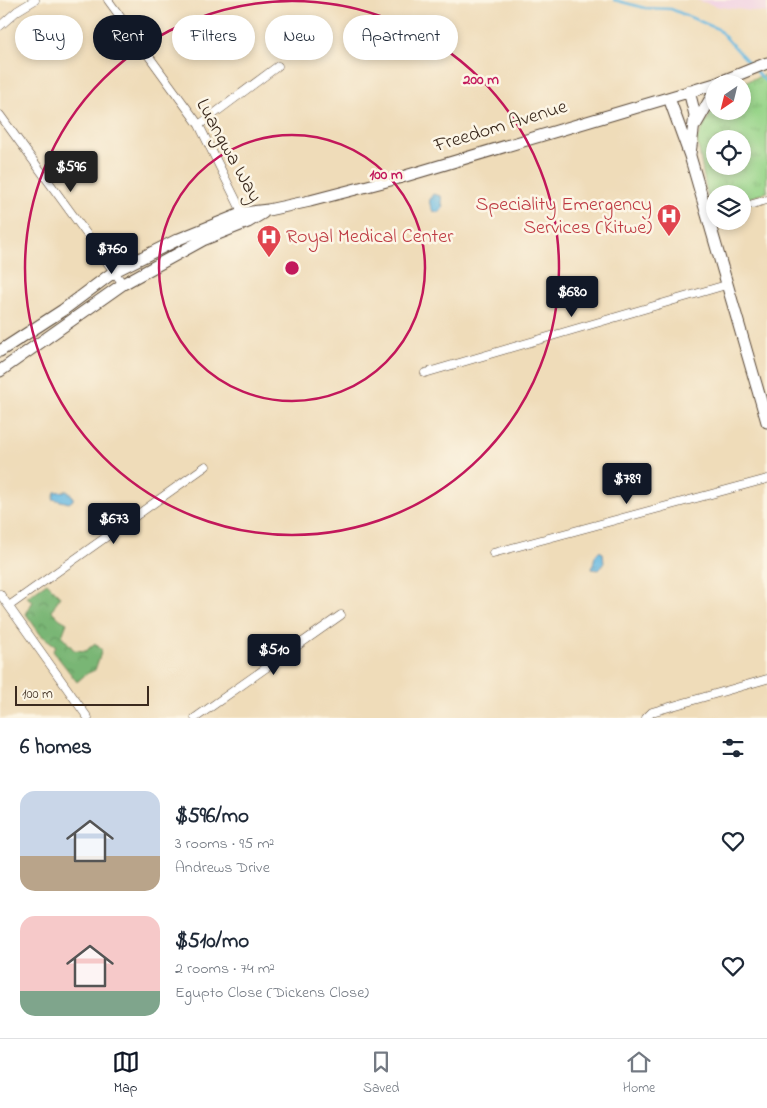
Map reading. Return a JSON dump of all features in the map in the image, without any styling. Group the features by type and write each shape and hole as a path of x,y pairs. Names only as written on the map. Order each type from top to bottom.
{"main road":[{"name":"Freedom Avenue","path":"736,75 767,63"},
{"name":"Freedom Avenue","path":"0,351 63,310 115,271 179,239 268,210 402,177 706,87"},
{"path":"689,91 694,111 695,127 690,156"},
{"path":"669,98 706,202"},
{"path":"695,127 706,106"},
{"name":"Freedom Avenue","path":"0,371 123,284 245,217"},
{"path":"714,230 726,285 767,422"}],"street":[{"path":"0,26 35,0"},
{"name":"Luangwa Way","path":"108,0 199,125 245,217"},
{"path":"199,125 278,66"},
{"path":"0,114 123,284"},
{"path":"751,204 767,200"},
{"path":"425,373 726,285"},
{"path":"9,606 206,466"},
{"path":"493,553 767,479"},
{"path":"0,594 88,718"},
{"path":"195,718 340,615"},
{"path":"646,718 652,712 767,680"}],"shaded area":[{"path":"696,0 767,0 767,13 720,7"}],"green space":[{"path":"767,74 767,192 751,197 751,185 706,185 706,188 697,139 707,120 751,120 751,80"},
{"path":"47,583 60,596 52,611 67,623 62,636 74,650 86,651 95,643 102,650 95,670 86,674 77,682 53,651 56,646 41,635 26,614 33,601 27,597"}],"water":[{"path":"433,194 441,196 443,208 439,213 433,211 430,204 430,198"},
{"path":"67,491 73,496 73,500 69,503 53,499 55,492"},
{"path":"599,551 603,553 604,564 599,570 592,569 595,556"}],"waterway":[{"path":"614,0 645,8 671,9 718,29 751,65"},
{"path":"756,71 767,83"}],"place":[{"name":"Speciality Emergency Services (Kitwe)","path":"669,237"},
{"name":"Royal Medical Center","path":"269,258"}]}
